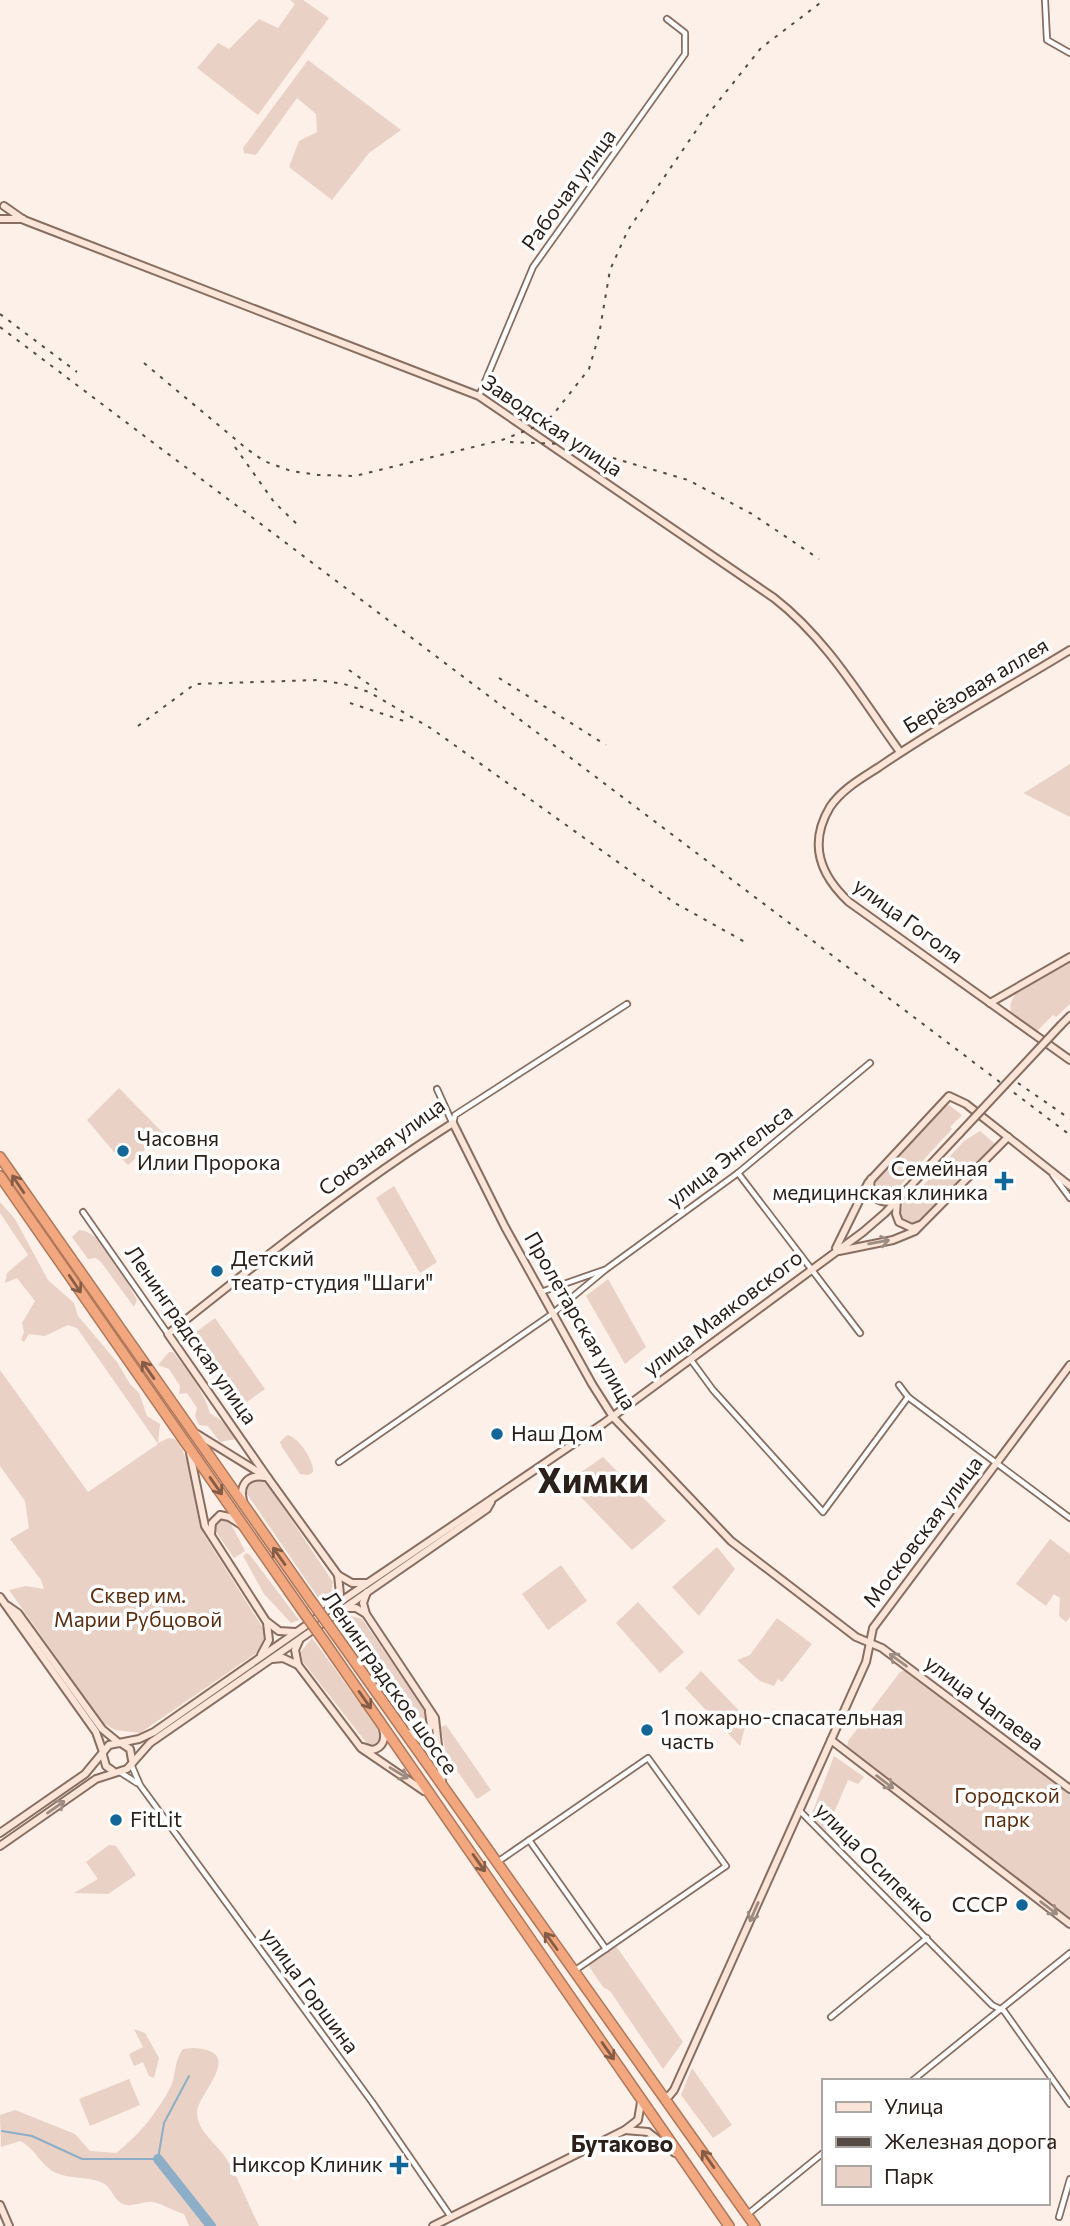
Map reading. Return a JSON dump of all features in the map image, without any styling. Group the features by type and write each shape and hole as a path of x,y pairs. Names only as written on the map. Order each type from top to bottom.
{"highway":[{"name":"Ленинградское шоссе","path":"0,1157 495,1864 755,2226"},
{"name":"Ленинградское шоссе","path":"0,1176 382,1723 728,2226"},
{"path":"706,2194 720,2226"}],"street":[{"path":"1045,0 1047,40 1070,53"},
{"name":"Рабочая улица","path":"479,396 533,267 685,54 685,33 667,19"},
{"name":"Заводская улица","path":"1,207 12,210 24,220 479,396 786,607 823,644 900,752"},
{"path":"3,221 12,210"},
{"name":"Заводская улица","path":"3,221 24,220"},
{"name":"Берёзовая аллея","path":"900,752 1070,650"},
{"name":"улица Гоголя","path":"900,752 847,789 829,809 819,844 823,870 831,884 849,902 1070,1060"},
{"path":"990,1003 1070,957"},
{"name":"Союзная улица","path":"168,1334 251,1265 346,1195 453,1123 455,1115 627,1003"},
{"name":"улица Маяковского","path":"301,1633 331,1608 613,1417 863,1232 897,1200 1070,1016"},
{"name":"улица Энгельса","path":"339,1462 552,1314 605,1270 738,1173 870,1063"},
{"name":"Пролетарская улица","path":"437,1089 552,1314 613,1417 730,1541 856,1637 869,1639"},
{"path":"833,1253 872,1179 949,1096 966,1104 1070,1186"},
{"path":"833,1253 903,1237 922,1224 1008,1137"},
{"path":"1048,1168 1070,1198"},
{"path":"738,1173 860,1333"},
{"path":"872,1179 870,1189 875,1198 883,1202 897,1200 896,1214 899,1222 912,1228 922,1224"},
{"path":"0,1189 15,1197"},
{"name":"Ленинградская улица","path":"83,1212 338,1575"},
{"name":"улица Энгельса","path":"541,1292 605,1270"},
{"path":"691,1360 713,1390 823,1512 908,1397"},
{"name":"Московская улица","path":"662,2096 672,2094 866,1662 873,1628 1070,1366"},
{"path":"899,1385 908,1397 1070,1518"},
{"path":"188,1426 209,1444 233,1456 255,1473 268,1478"},
{"path":"233,1456 242,1454 243,1441"},
{"path":"185,1442 195,1471 202,1517 212,1536 266,1621 279,1631 301,1633"},
{"path":"246,1509 241,1488 255,1473 256,1461"},
{"name":"улица Маяковского","path":"301,1633 341,1609 487,1509 491,1502"},
{"path":"212,1536 212,1523 222,1515 233,1519 247,1531"},
{"path":"338,1575 352,1583 370,1582"},
{"path":"331,1608 340,1594 338,1575"},
{"path":"368,1590 363,1603 366,1614 436,1722 441,1778 450,1800"},
{"path":"0,1597 96,1732 106,1766 116,1772"},
{"path":"6,1605 19,1613 102,1729 130,1749 132,1761"},
{"path":"341,1609 356,1608 366,1614"},
{"path":"259,1658 269,1640 266,1621"},
{"path":"0,1833 85,1774 109,1745 154,1732 259,1658 301,1633"},
{"path":"0,1846 91,1782 116,1772 132,1761 150,1743 267,1661 301,1633"},
{"path":"301,1633 295,1650 298,1665 356,1741 371,1757 412,1781 440,1807"},
{"name":"улица Чапаева","path":"869,1639 1070,1788"},
{"path":"267,1661 283,1658 298,1665"},
{"path":"396,1723 413,1736 422,1736 431,1726 428,1707"},
{"path":"356,1741 368,1749 379,1748 385,1739 382,1723"},
{"path":"832,1738 1070,1924"},
{"path":"495,1864 648,1758 726,1866 573,1972"},
{"name":"улица Горшина","path":"132,1761 139,1785 379,2113 451,2217"},
{"name":"улица Горшина","path":"116,1772 139,1785"},
{"name":"улица Осипенко","path":"799,1810 1000,2009 1042,2062 1070,2104"},
{"path":"529,1840 606,1949"},
{"path":"831,2017 928,1938"},
{"path":"914,2079 1070,1953"},
{"path":"433,2226 625,2130 641,2114 638,2094"},
{"path":"625,2130 653,2135 681,2158"},
{"path":"747,2215 822,2154"},
{"path":"1059,2217 1070,2179"},
{"path":"0,2205 9,2226"}],"green space":[{"path":"290,0 303,0 329,18 258,115 197,68 218,43 229,49 259,19 278,28 295,4"},
{"path":"308,60 401,130 369,153 332,200 289,167 299,141 317,132 316,114 297,98 256,155 244,153 243,148"},
{"path":"1070,764 1070,817 1023,793 1024,793"},
{"path":"1070,961 1070,1004 1056,1017 1053,1015 1037,1031 1011,1012 1011,1003 1022,988"},
{"path":"119,1088 163,1133 128,1165 119,1156 126,1152 125,1148 114,1152 87,1120"},
{"path":"949,1105 962,1115 950,1127 952,1129 894,1192 895,1195 887,1199 874,1193 876,1179 943,1107"},
{"path":"980,1131 994,1143 991,1151 922,1220 912,1225 904,1222 900,1215 903,1203 908,1202 964,1141"},
{"path":"394,1186 437,1262 420,1273 376,1198"},
{"name":"Сквер им. Марии Рубцовой","path":"0,1202 15,1219 48,1280 74,1303 78,1316 139,1393 147,1416 160,1424 158,1443 169,1438 178,1440 187,1461 203,1533 266,1633 266,1642 255,1654 140,1733 115,1730 103,1723 9,1590 26,1586 44,1589 41,1580 10,1539 29,1528 25,1501 0,1466 0,1370 88,1492 158,1444 77,1328 68,1325 45,1336 29,1334 24,1342 21,1340 24,1332 22,1323 35,1301 17,1278 5,1283 7,1273 28,1255 0,1213"},
{"path":"79,1230 97,1239 106,1248 137,1300 134,1307 101,1262 96,1258 88,1259 72,1237"},
{"path":"608,1279 646,1347 625,1364 586,1296"},
{"path":"215,1318 265,1389 241,1406 192,1335"},
{"path":"169,1352 173,1352 194,1381 210,1413 228,1425 236,1439 220,1442 208,1426 199,1425 195,1416 197,1408 187,1393 179,1394 180,1386 169,1369 158,1365"},
{"path":"287,1435 305,1450 313,1472 308,1475 300,1474 280,1442"},
{"path":"603,1457 666,1521 632,1550 578,1494 564,1484"},
{"path":"255,1480 266,1482 333,1582 331,1596 322,1603 245,1491 248,1484"},
{"path":"220,1520 230,1522 245,1551 234,1558 216,1532 216,1524"},
{"path":"1050,1539 1070,1554 1070,1617 1066,1622 1059,1616 1060,1598 1054,1594 1046,1606 1016,1584"},
{"path":"717,1547 735,1569 699,1616 672,1587"},
{"path":"246,1553 299,1620 291,1623 264,1594 243,1556"},
{"path":"561,1565 587,1601 548,1630 522,1594"},
{"path":"638,1602 684,1652 660,1673 616,1623"},
{"path":"351,1616 362,1619 425,1710 428,1722 426,1729 418,1732 412,1729 394,1703 395,1698 377,1680 336,1623"},
{"path":"777,1618 812,1644 782,1682 778,1679 774,1686 760,1681 737,1660 750,1655"},
{"path":"312,1638 381,1732 378,1745 369,1746 300,1658 299,1654"},
{"name":"Городской парк","path":"905,1670 1070,1794 1070,1920 847,1748 848,1741 900,1672"},
{"path":"701,1671 747,1719 740,1746 685,1688"},
{"path":"446,1725 491,1790 477,1799 446,1755 441,1727"},
{"path":"834,1756 864,1777 858,1784 848,1780 826,1831 811,1816"},
{"path":"109,1845 116,1846 136,1875 108,1894 74,1893 98,1879 86,1862"},
{"path":"616,1946 683,2042 663,2069 610,1991 603,1987 588,1965"},
{"path":"134,2029 145,2033 159,2058 154,2078 149,2076 143,2062 134,2066 129,2054 143,2047"},
{"path":"183,2049 210,2051 217,2057 218,2065 199,2105 198,2120 204,2132 231,2166 259,2226 189,2226 184,2214 161,2204 150,2202 126,2205 118,2201 103,2183 56,2173 20,2141 1,2147 0,2115 15,2110 75,2134 90,2151 116,2153 139,2132 158,2108 171,2085"},
{"path":"692,2068 732,2125 713,2138 681,2095"},
{"path":"129,2079 140,2105 90,2126 79,2099"}],"waterway":[{"path":"2,2131 32,2136 82,2159 158,2159 164,2123 189,2076"},
{"path":"158,2159 211,2226"}],"railway":[{"path":"144,363 247,449 264,461 291,471 355,476 502,440 535,427 552,416 589,369 599,335 610,270 628,230 702,122 761,48 824,0"},
{"path":"0,314 77,372"},
{"path":"0,327 1070,1135"},
{"path":"510,442 565,444 688,480 752,514 819,559"},
{"path":"235,447 274,502 301,528"},
{"path":"349,670 377,690"},
{"path":"499,678 606,745"},
{"path":"138,726 195,684 317,680 344,684 369,692 432,729 675,903 745,942"},
{"path":"350,703 404,721"},
{"path":"1018,1083 1070,1119"}],"place":[{"name":"Часовня Илии Пророка","path":"123,1151"},
{"name":"Семейная медицинская клиника","path":"1004,1181"},
{"name":"Детский театр-студия \"Шаги\"","path":"217,1271"},
{"name":"Наш Дом","path":"497,1434"},
{"name":"1 пожарно-спасательная часть","path":"647,1730"},
{"name":"FitLit","path":"116,1820"},
{"name":"СССР","path":"1022,1905"},
{"name":"Никсор Клиник","path":"399,2165"}],"district":[{"name":"Химки","path":"593,1481"},
{"name":"Бутаково","path":"622,2144"}]}
